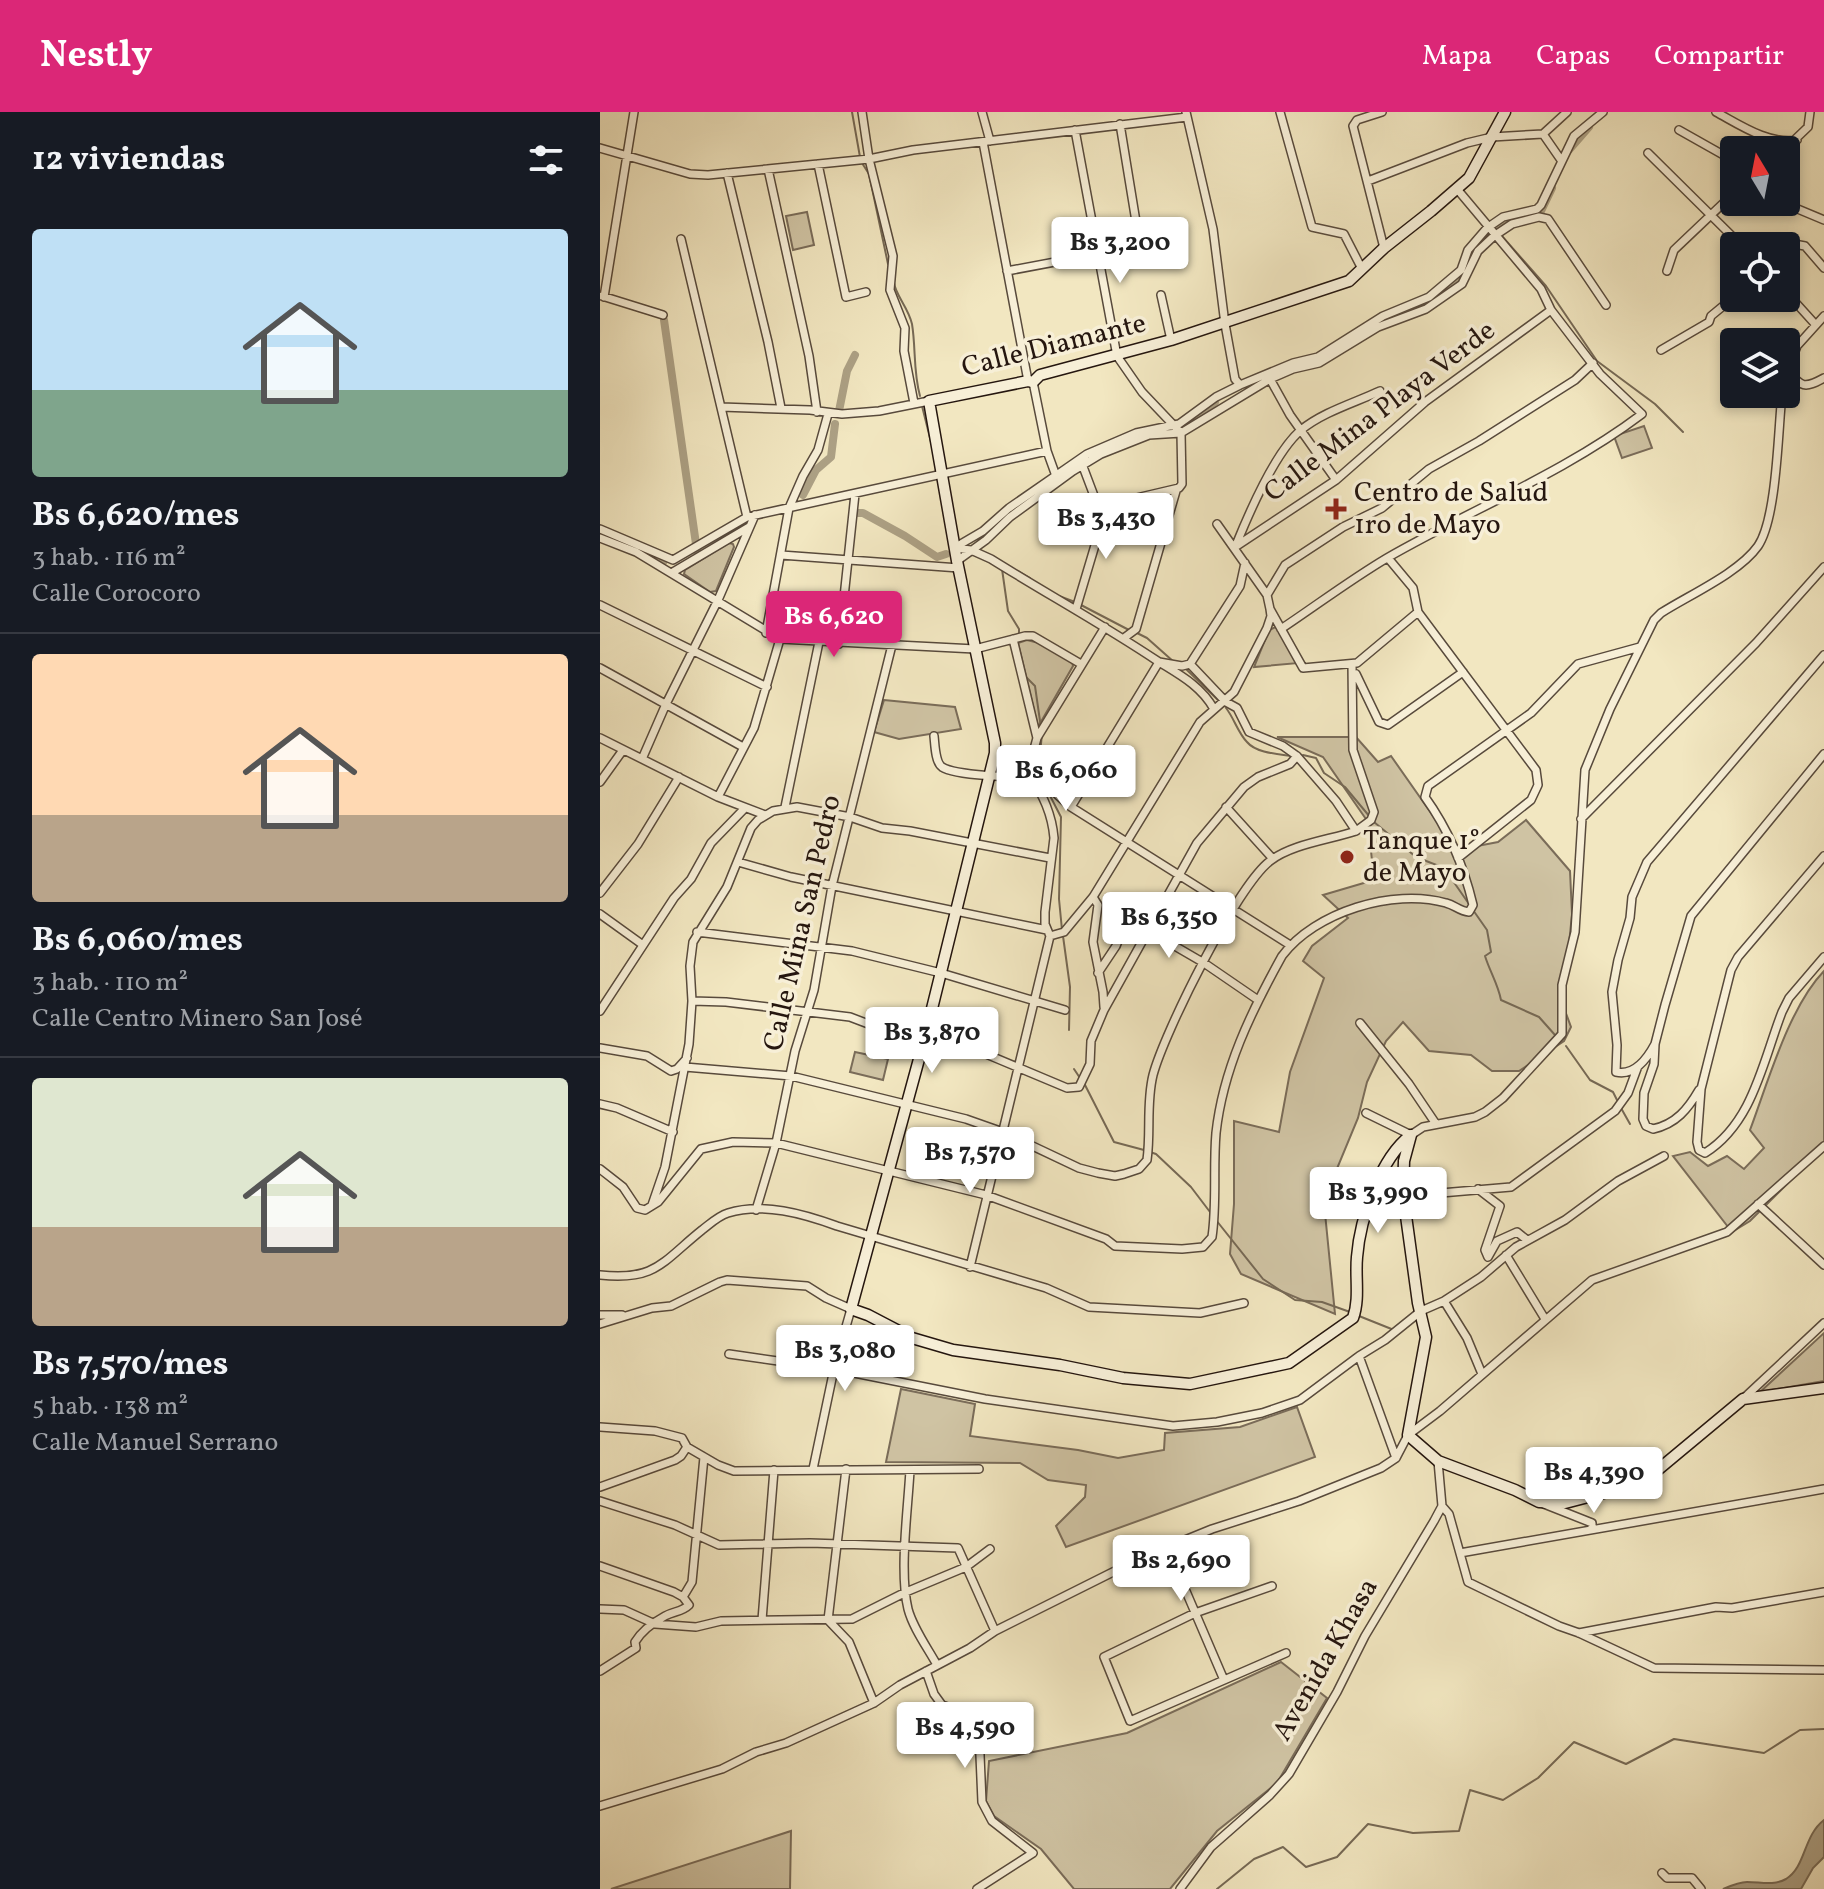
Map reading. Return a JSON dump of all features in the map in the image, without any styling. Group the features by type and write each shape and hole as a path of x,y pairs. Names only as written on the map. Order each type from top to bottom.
{"street":[{"path":"634,112 602,296 663,315"},
{"path":"862,112 869,159 893,256 890,290 905,328 904,351 914,403"},
{"path":"982,112 1007,271 1030,381 1056,476"},
{"path":"1280,112 1312,227 1344,234 1362,269"},
{"path":"1382,112 1357,120 1353,126 1384,248"},
{"name":"Calle Diamante","path":"721,407 781,408 828,414 879,411 1030,381 1040,375 1225,324 1349,281 1469,178 1505,112"},
{"path":"1368,181 1467,143 1492,137 1543,134 1567,112"},
{"path":"781,555 958,564 1010,517 1101,446 1136,433 1186,421 1206,404 1240,385 1293,363 1318,357 1383,316 1429,297 1461,270 1468,250 1487,228 1503,217 1537,209 1574,136 1603,112"},
{"path":"1716,112 1768,136"},
{"path":"1800,136 1808,127 1810,112"},
{"path":"600,148 690,174 727,173 869,159 913,150 1187,114 1213,229 1235,379 1240,385"},
{"path":"1007,271 1140,246 1120,124"},
{"path":"1075,130 1117,356 1142,392 1181,433 1182,484 1176,491 1174,507 1136,629 1124,638"},
{"path":"1679,130 1720,153"},
{"path":"1543,134 1561,160"},
{"path":"1648,153 1728,232"},
{"path":"818,164 846,297 866,292"},
{"path":"768,169 809,356 817,412"},
{"path":"727,173 781,408"},
{"path":"1281,629 1318,601 1388,558 1548,473 1641,416 1641,411 1593,363 1551,310 1541,289 1457,189"},
{"path":"1667,271 1674,250 1720,207"},
{"path":"1800,210 1824,220"},
{"path":"954,548 983,531 1009,508 1056,476 1081,462 1135,440 1165,432 1181,433 1270,379 1319,363 1378,327 1435,303 1462,284 1478,251 1512,224 1539,217 1548,219 1606,305"},
{"path":"642,759 718,600 751,516 681,239"},
{"path":"1800,245 1805,246 1824,268"},
{"path":"1161,295 1171,340"},
{"path":"1800,307 1815,324"},
{"path":"1661,350 1709,322 1720,309"},
{"name":"Calle Mina Playa Verde","path":"1235,547 1336,480 1425,402 1551,310"},
{"path":"1800,342 1824,316"},
{"path":"1267,595 1285,565 1343,527 1382,508 1429,469 1575,380 1593,363"},
{"path":"1800,385 1806,386 1824,378"},
{"path":"1270,379 1278,397 1336,480"},
{"path":"1235,547 1282,451 1301,430 1323,416 1380,391"},
{"path":"813,1469 834,1369 925,1037 990,775 995,743 954,548 929,401"},
{"path":"600,1324 652,1308 671,1306 727,1280 807,1286 826,1298 935,1346 1123,1378 1190,1384 1289,1363 1353,1318 1357,1299 1357,1258 1365,1219 1389,1157 1423,1127 1475,1117 1485,1112 1503,1098 1562,1034 1562,985 1575,932 1587,762 1654,620 1730,571 1758,546 1769,517 1781,408"},
{"path":"766,633 789,508 818,450 828,414"},
{"path":"601,536 673,560 751,516 1047,451"},
{"path":"1076,609 1103,518 1103,506 1081,462"},
{"path":"1103,506 1176,491"},
{"path":"839,644 855,494"},
{"path":"738,862 832,886 1048,933 1064,932 1093,897 1200,722 1226,702 1238,686 1267,628 1271,616 1267,595 1217,524"},
{"path":"673,572 749,527"},
{"path":"601,536 673,572 780,639 975,649 1033,636 1081,664"},
{"path":"954,548 971,550 1124,638 1201,690 1214,709"},
{"path":"1388,558 1413,588 1418,612 1536,770 1538,785 1531,800 1458,858"},
{"path":"1159,662 1182,666 1190,664 1240,586 1245,563"},
{"path":"1581,819 1762,637 1824,567"},
{"path":"600,605 767,687"},
{"path":"1270,609 1303,668 1352,664 1363,659 1418,612"},
{"path":"970,1267 1048,933 1045,912 1054,838 1052,819 1035,774 1033,755 1037,738 1105,627"},
{"path":"718,797 754,728 780,639"},
{"path":"1013,639 1037,738"},
{"path":"785,807 819,642"},
{"name":"Calle Mina San Pedro","path":"756,1210 776,1143 822,946 832,886 892,645"},
{"path":"600,1169 623,1187 637,1208 645,1210 666,1193 701,1149 733,1142 776,1143 986,1195 1106,1239 1115,1246 1203,1247 1212,1237 1217,1129 1232,1060 1258,1000 1290,945 1317,926 1366,903 1383,899 1447,903 1469,912 1473,905 1467,878 1435,811 1425,797 1428,786 1531,713 1578,664 1640,647"},
{"path":"1824,655 1647,862 1635,886 1612,992 1616,1072 1626,1073 1638,1066 1647,1059 1655,1044 1691,916 1824,754"},
{"path":"1071,807 1159,662"},
{"path":"1190,664 1226,702 1237,708 1249,732 1283,746 1297,756 1341,808 1356,831"},
{"path":"1352,664 1379,722 1388,725 1463,672"},
{"path":"600,1048 647,1056 671,1071 686,1063 791,1076 907,1104 1003,1132 1079,1168 1098,1173 1115,1176 1144,1165 1148,1151 1149,1098 1162,1048 1233,910 1261,869 1273,859 1356,831 1371,820 1374,812 1353,750 1352,664"},
{"path":"600,668 743,747"},
{"path":"934,736 940,765 982,776 1035,774 1071,807 1290,945"},
{"path":"600,738 718,797 765,815"},
{"path":"600,782 623,750"},
{"path":"692,1001 726,1002 850,1017 879,1028 974,1049 1067,1088 1079,1087 1090,1064 1091,1041 1104,1010 1202,836 1252,781 1290,764 1297,756"},
{"path":"600,893 638,844 679,777"},
{"path":"651,1207 665,1167 686,1063 692,1001 690,966 693,942 727,887 751,828 765,815 785,807 797,807 850,817 882,828 1050,858"},
{"path":"1226,807 1273,859"},
{"path":"600,1011 679,891 691,879 711,843 745,808"},
{"path":"1824,856 1738,957 1731,970 1701,1089 1699,1150 1705,1153 1741,1117 1789,998 1824,957"},
{"path":"1093,897 1098,905 1093,942 1104,1010"},
{"path":"600,914 643,945"},
{"path":"1098,973 1116,946 1127,919"},
{"path":"1149,931 1258,1000"},
{"path":"697,932 822,946 941,973 1065,1010"},
{"path":"1360,1023 1409,1084 1436,1124"},
{"path":"1655,1044 1654,1064 1642,1109 1646,1126 1653,1129 1673,1121 1683,1114 1701,1089"},
{"path":"1404,1207 1441,1193 1511,1187 1615,1111 1628,1093 1638,1066"},
{"path":"600,1104 673,1132"},
{"path":"1366,1113 1411,1135"},
{"path":"600,1806 722,1769 756,1752 786,1743 874,1703 995,1631 1167,1547 1299,1501 1381,1468 1396,1458 1408,1435 1426,1337 1404,1207 1403,1176 1411,1135"},
{"path":"1408,1435 1592,1280 1607,1272 1727,1232 1824,1146"},
{"path":"729,1354 834,1369 985,1399 1173,1426 1217,1422 1262,1413 1300,1400 1421,1311 1444,1301 1481,1277 1527,1240 1565,1220 1618,1181 1664,1156"},
{"path":"1478,1189 1500,1206 1485,1250 1488,1257 1497,1241 1517,1232 1527,1240"},
{"path":"1758,1204 1824,1265"},
{"path":"600,1275 621,1278 649,1273 716,1219 727,1213 756,1210 797,1213 1046,1288 1089,1307 1200,1313 1244,1303"},
{"path":"1506,1255 1545,1319"},
{"path":"1444,1301 1467,1338 1482,1374"},
{"path":"600,1315 624,1316"},
{"path":"1539,1502 1565,1503 1642,1483 1743,1399 1824,1323"},
{"path":"1359,1356 1396,1458"},
{"path":"1743,1399 1824,1388"},
{"path":"600,1427 663,1432 682,1438 687,1447 734,1471 979,1469"},
{"path":"1408,1435 1438,1461 1592,1523 1592,1529"},
{"path":"600,1487 675,1460 687,1447"},
{"path":"683,1597 692,1582 704,1457"},
{"path":"1438,1461 1442,1506 1449,1514 1468,1582 1654,1668 1824,1670"},
{"path":"828,1620 846,1469"},
{"path":"762,1620 774,1470"},
{"path":"910,1470 905,1547 906,1592 913,1622 937,1665"},
{"path":"1460,1553 1824,1489"},
{"path":"600,1501 675,1525 719,1545 810,1543 958,1548 995,1631"},
{"name":"Avenida Khasa","path":"1180,1889 1211,1847 1289,1774 1337,1692 1365,1636 1442,1506"},
{"path":"1167,1547 1224,1680"},
{"path":"600,1609 624,1610 655,1624 696,1627 721,1621 852,1619 966,1567 990,1549"},
{"path":"600,1566 683,1597 689,1605 665,1616 637,1638 636,1648 600,1671"},
{"path":"1272,1586 1195,1613 1104,1657 1130,1721 1286,1653"},
{"path":"1579,1633 1716,1607 1732,1608 1824,1592"},
{"path":"828,1620 849,1642 874,1703"},
{"path":"926,1671 934,1694 942,1705 970,1715 979,1732 982,1802 992,1821 1033,1853 977,1889"},
{"path":"1662,1873 1667,1878 1692,1878 1701,1889"}],"shaded area":[{"path":"807,212 814,245 793,250 786,216"},
{"path":"1644,426 1652,448 1622,458 1614,436"},
{"path":"729,543 734,547 716,591 710,592 684,574 685,570"},
{"path":"1278,626 1299,663 1254,667 1269,630"},
{"path":"1027,640 1039,643 1072,662 1073,666 1038,727 1018,643"},
{"path":"884,700 955,707 961,729 899,739 874,732"},
{"path":"1277,737 1356,737 1378,762 1391,756 1457,850 1498,842 1526,820 1570,871 1572,914 1560,997 1571,1027 1564,1041 1519,1071 1492,1071 1471,1055 1429,1051 1403,1022 1386,1041 1367,1082 1358,1118 1331,1183 1325,1213 1335,1314 1241,1274 1230,1254 1234,1204 1234,1121 1279,1132 1290,1072 1324,978 1303,961 1312,946 1348,918 1323,895 1374,880 1368,822 1323,757"},
{"path":"1824,971 1824,1147 1750,1221 1732,1232 1673,1156 1690,1152 1708,1166 1727,1156 1744,1169 1764,1148 1750,1130 1790,1024"},
{"path":"855,1052 888,1059 883,1080 850,1072"},
{"path":"1824,1333 1824,1381 1760,1392"},
{"path":"901,1389 975,1404 970,1436 1118,1458 1164,1450 1165,1433 1240,1427 1297,1407 1315,1457 1066,1547 1056,1526 1085,1497 1086,1485 1048,1480 1020,1463 886,1462"},
{"path":"1281,1662 1327,1698 1277,1783 1217,1831 1170,1889 1074,1889 1041,1849 994,1816 986,1801 989,1761 1127,1733"},
{"path":"1824,1820 1824,1857 1813,1868 1801,1889 1723,1889 1744,1882 1772,1883 1786,1879 1793,1874 1812,1834"},
{"path":"791,1831 790,1889 611,1889"}],"waterway":[{"path":"852,112 860,157"},
{"path":"1569,150 1589,127"},
{"path":"862,163 869,174 888,264"},
{"path":"1495,226 1510,218 1541,211 1552,188"},
{"path":"1501,235 1546,286 1597,361 1655,404 1683,432"},
{"path":"1371,328 1442,294 1463,272 1468,257"},
{"path":"894,283 912,324 920,396"},
{"path":"664,320 697,551"},
{"path":"839,411 847,371 855,355"},
{"path":"1158,433 1188,426 1215,402"},
{"path":"922,406 931,442"},
{"path":"803,495 816,470 831,457 835,424"},
{"path":"858,513 905,536 937,557 946,554"},
{"path":"633,546 664,561"},
{"path":"1002,569 1008,611 1019,629 1019,635"},
{"path":"1018,571 1030,578"},
{"path":"1059,596 1075,602"},
{"path":"1081,605 1129,630"},
{"path":"1135,632 1147,638 1174,662"},
{"path":"1186,669 1219,701"},
{"path":"1024,675 1035,686 1041,728"},
{"path":"1226,708 1251,746 1292,756"},
{"path":"1039,764 1042,734"},
{"path":"1303,755 1316,758 1324,773 1345,787 1370,817"},
{"path":"1046,788 1061,817 1059,899 1062,930"},
{"path":"1374,822 1416,857 1444,868 1469,904"},
{"path":"1473,910 1487,930 1491,952 1485,956 1501,1000 1539,1017 1555,1035"},
{"path":"1063,936 1070,987 1069,1030"},
{"path":"1566,1046 1590,1080 1613,1092 1618,1102"},
{"path":"1074,1069 1080,1078"},
{"path":"1084,1083 1114,1142 1144,1150"},
{"path":"1621,1108 1630,1124"},
{"path":"1150,1152 1191,1187 1210,1212"},
{"path":"1216,1220 1263,1279 1295,1300 1322,1302 1350,1312"},
{"path":"1359,1316 1394,1330"},
{"path":"1217,1889 1254,1859 1283,1847 1306,1867 1337,1857 1368,1824 1413,1833 1459,1831 1470,1790 1503,1800 1538,1778 1574,1742 1626,1764 1674,1739 1764,1753 1800,1730 1824,1729"}],"place":[{"name":"Centro de Salud 1ro de Mayo","path":"1336,509"},
{"name":"Tanque 1° de Mayo","path":"1347,857"}]}
